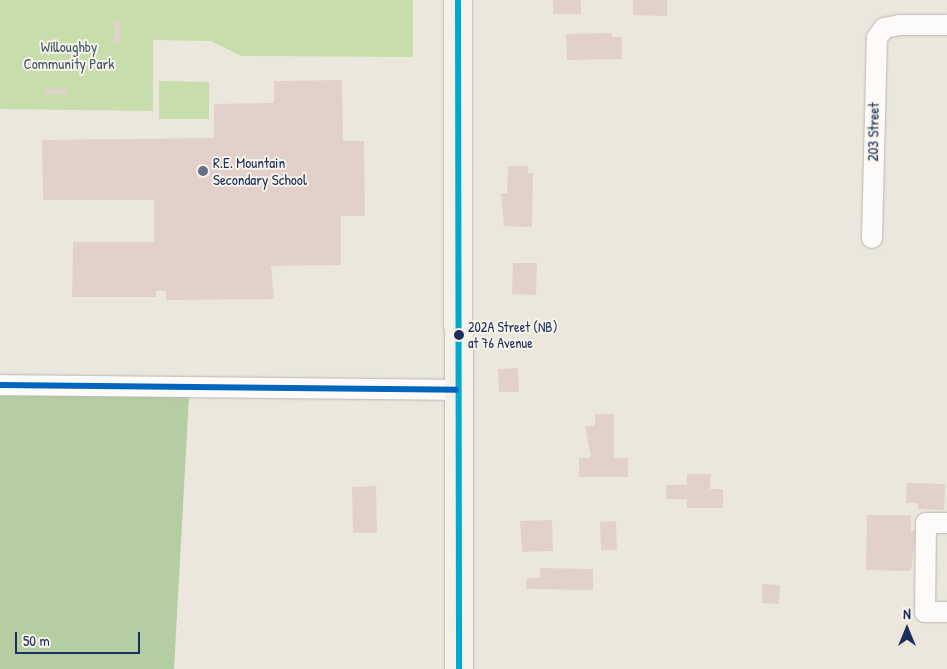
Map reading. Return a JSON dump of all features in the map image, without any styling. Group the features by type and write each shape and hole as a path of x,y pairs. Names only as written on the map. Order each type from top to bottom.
{"main road":[{"path":"458,0 456,390 459,669"}],"street":[{"name":"203 Street","path":"872,238 875,50 884,28 947,25"},
{"path":"0,385 456,390"},
{"path":"947,523 926,523 925,602 925,612 947,612"}],"green space":[{"name":"Willoughby Community Park","path":"0,0 413,0 413,57 241,56 211,41 153,40 153,111 0,109"},
{"path":"159,81 209,82 209,119 159,119"},
{"path":"0,396 189,396 174,669 0,669"}],"building":[{"path":"553,0 581,0 581,14 553,14"},
{"path":"633,0 667,0 667,16 633,15"},
{"path":"115,21 120,21 120,43 114,43"},
{"path":"612,33 612,37 622,37 622,59 567,60 566,34"},
{"name":"R.E. Mountain Secondary School","path":"342,80 343,141 364,141 365,216 341,216 341,265 271,266 274,299 166,300 166,291 156,291 156,297 72,297 73,242 154,242 154,200 43,200 42,140 214,138 214,104 274,103 274,81"},
{"path":"45,89 68,89 67,94 45,94"},
{"path":"508,166 528,166 528,173 533,173 532,227 504,226 501,193 507,193"},
{"path":"513,263 537,263 536,295 512,294"},
{"path":"518,368 519,392 499,392 498,369"},
{"path":"595,414 614,414 614,458 628,458 628,477 579,477 579,458 591,458 585,426 595,426"},
{"path":"687,474 711,474 710,489 723,489 723,508 687,508 687,499 666,499 666,485 687,485"},
{"path":"907,483 945,484 944,510 918,509 918,503 906,503"},
{"path":"376,486 377,533 353,533 352,487"},
{"path":"867,515 911,515 911,531 916,531 911,571 866,570"},
{"path":"552,520 553,551 522,552 520,521"},
{"path":"616,521 617,550 601,550 600,522"},
{"path":"540,568 593,569 593,590 526,589 527,578 540,578"},
{"path":"762,584 780,585 779,604 762,603"}],"transit line":[{"path":"458,0 459,669"},
{"path":"0,385 456,390"}],"place":[{"name":"R.E. Mountain Secondary School","path":"203,171"},
{"name":"202A Street (NB) at 76 Avenue","path":"459,335"}]}
